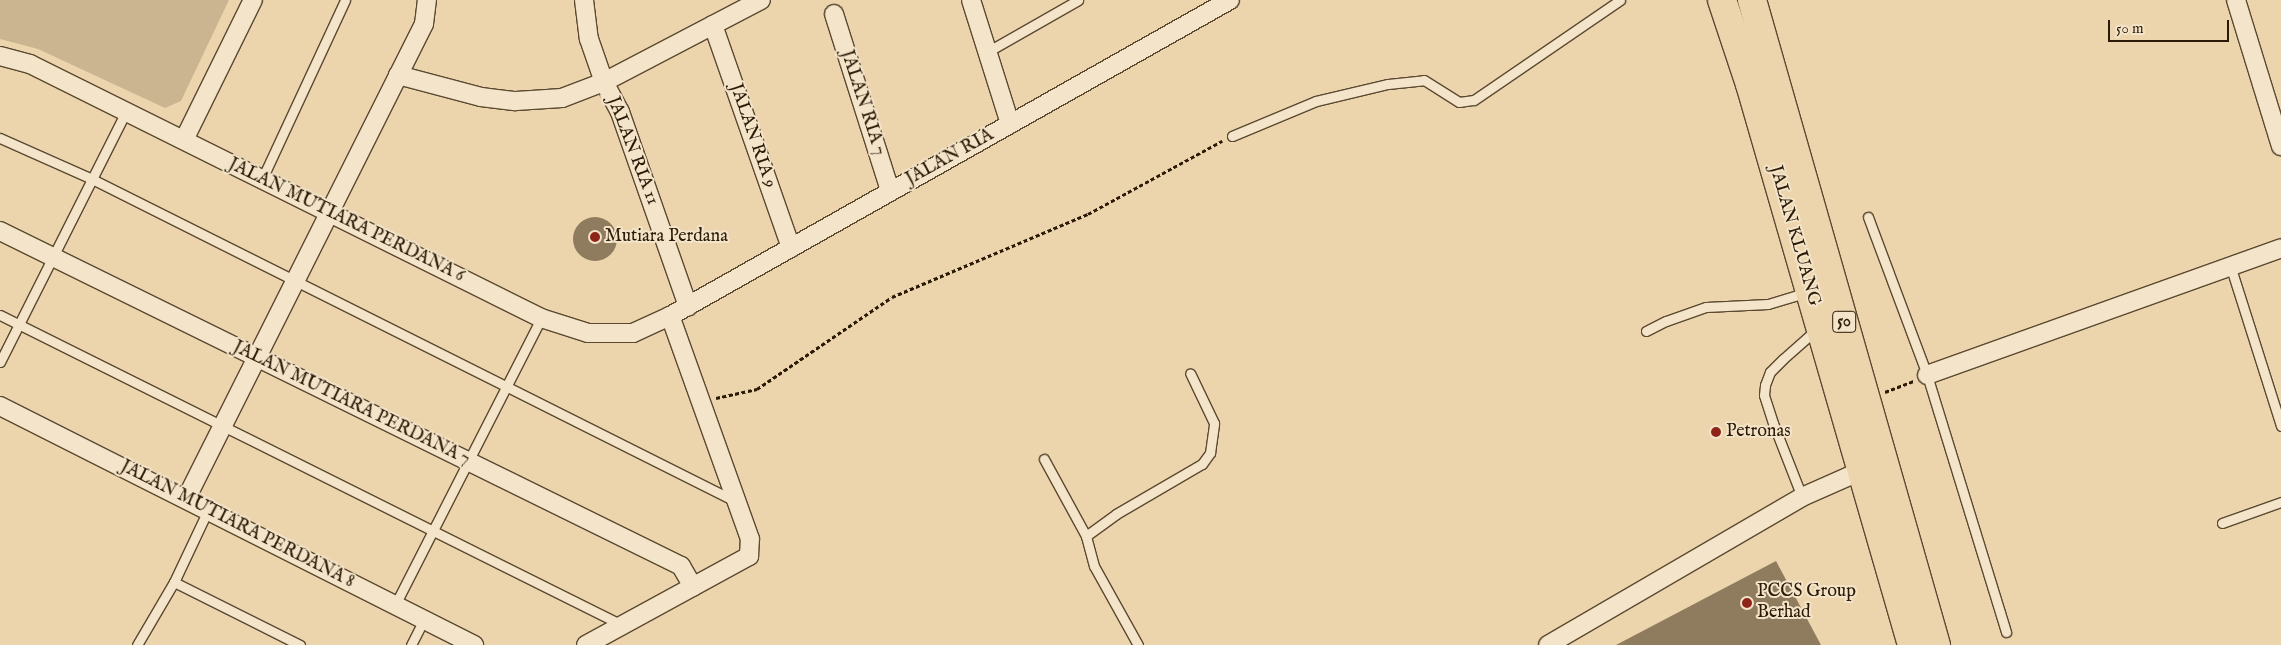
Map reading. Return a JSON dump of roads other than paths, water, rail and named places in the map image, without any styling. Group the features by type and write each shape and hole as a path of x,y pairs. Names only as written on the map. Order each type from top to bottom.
{"highway":[{"name":"JALAN KLUANG","path":"1722,0 1863,470 1912,645"},
{"name":"JALAN KLUANG","path":"1752,0 1936,645"}],"street":[{"path":"184,140 253,0"},
{"path":"186,499 424,24 427,0"},
{"name":"JALAN RIA 11","path":"584,0 589,39 604,82 620,112 688,306"},
{"path":"398,75 481,97 516,100 562,98 604,82 761,0"},
{"path":"971,0 1010,124"},
{"name":"JALAN RIA","path":"670,316 1230,0"},
{"path":"2236,0 2280,137"},
{"name":"JALAN RIA 7","path":"834,14 890,191"},
{"name":"JALAN RIA 9","path":"713,25 790,248"},
{"name":"JALAN MUTIARA PERDANA 6","path":"0,56 30,64 541,318 588,333 633,333 670,316"},
{"name":"JALAN MUTIARA PERDANA 7","path":"0,231 681,566 692,586"},
{"path":"1926,375 2281,248"},
{"path":"586,645 748,556 750,539 670,316"},
{"name":"JALAN MUTIARA PERDANA 8","path":"0,406 474,645"},
{"path":"1548,645 1680,570 1802,497 1863,470"}],"lane":[{"path":"262,179 345,0"},
{"path":"987,52 1078,0"},
{"path":"1232,136 1316,101 1388,84 1424,80 1466,103 1488,94 1594,15 1620,0"},
{"path":"0,362 126,112"},
{"path":"0,138 92,179 737,503"},
{"path":"1868,217 1926,375 2006,632"},
{"path":"2230,265 2281,426"},
{"path":"1646,331 1666,321 1706,307 1768,304 1810,291"},
{"path":"0,315 622,625"},
{"path":"395,605 541,318"},
{"path":"1802,497 1773,423 1764,395 1765,385 1770,372 1783,358 1820,326"},
{"path":"1086,536 1116,514 1202,464 1210,453 1214,423 1190,373"},
{"path":"1044,459 1086,536 1094,566 1138,645"},
{"path":"2222,523 2281,502"},
{"path":"137,645 174,582 208,510"},
{"path":"174,582 300,645"},
{"path":"411,645 424,620"}],"place":[{"name":"Mutiara Perdana","path":"595,237"},
{"name":"Petronas","path":"1716,432"},
{"name":"PCCS Group Berhad","path":"1747,603"}]}
